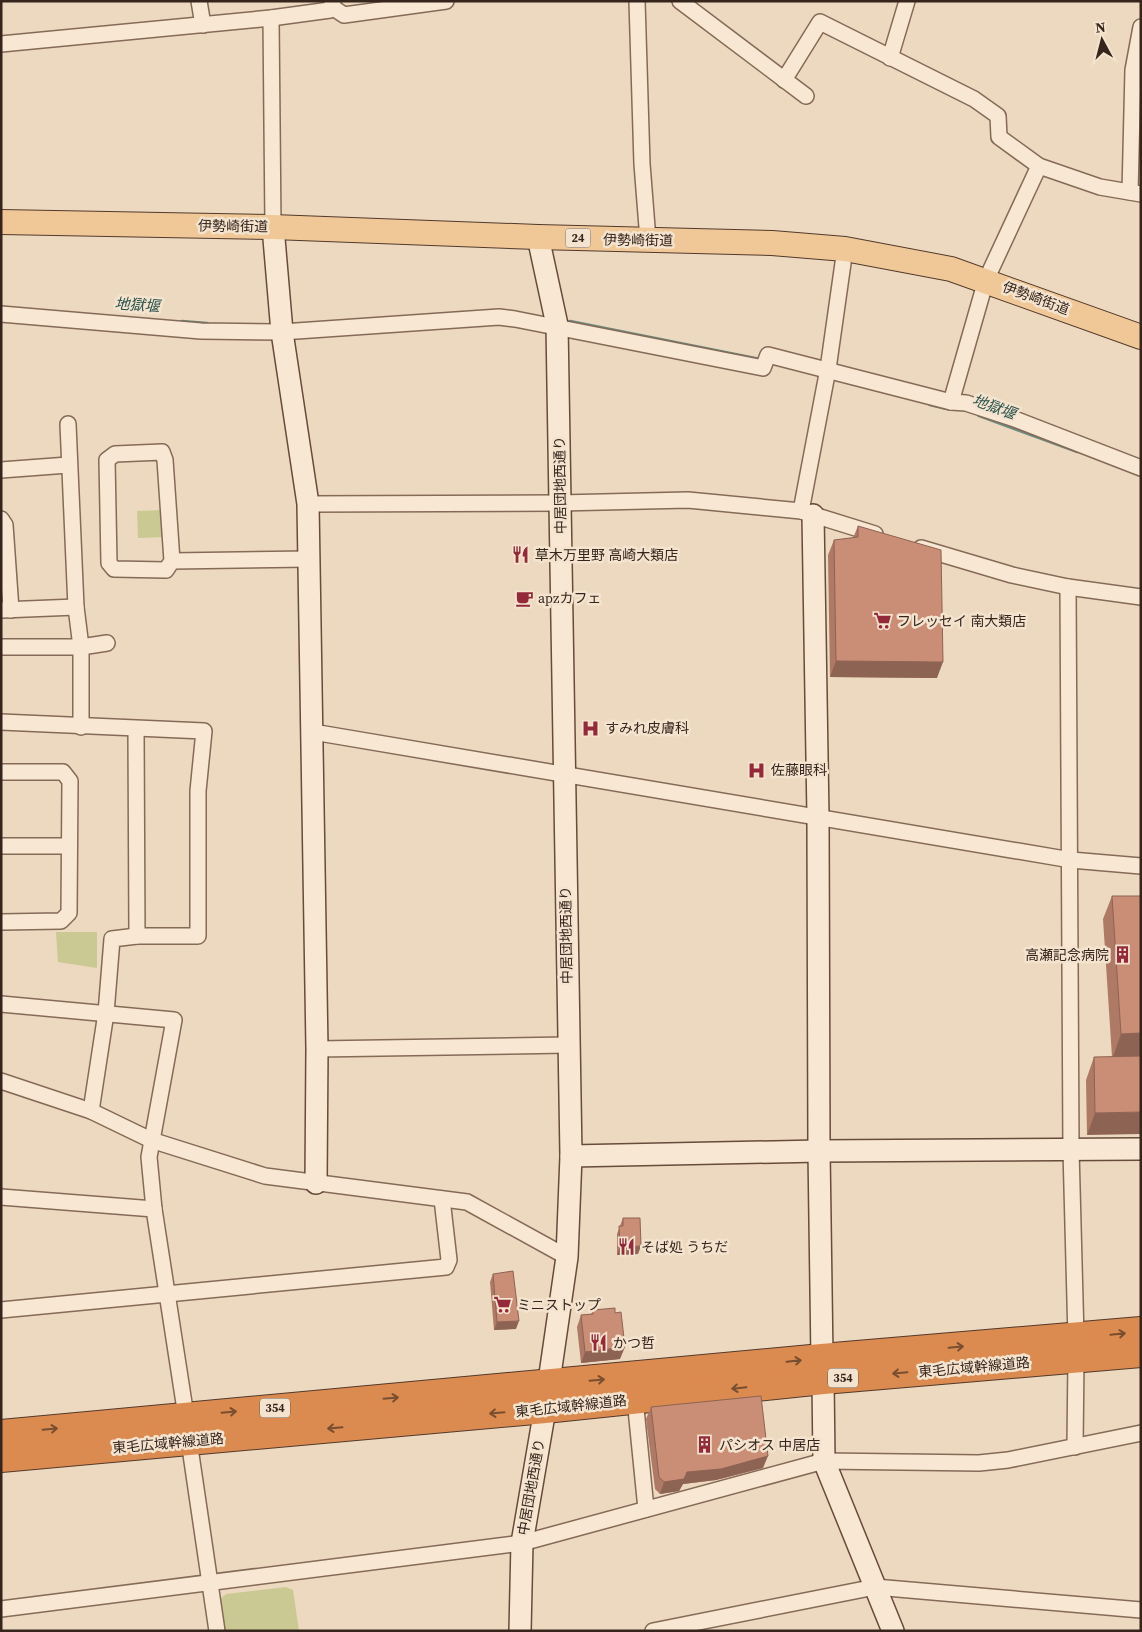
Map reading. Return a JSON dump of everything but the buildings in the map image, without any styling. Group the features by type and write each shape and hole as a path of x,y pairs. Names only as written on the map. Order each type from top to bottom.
{"highway":[{"name":"東毛広域幹線道路","path":"1076,1348 1141,1331"},
{"name":"東毛広域幹線道路","path":"1,1434 188,1428 823,1369 1076,1348 1141,1353"},
{"name":"東毛広域幹線道路","path":"547,1396 635,1399 823,1369"},
{"name":"東毛広域幹線道路","path":"1,1458 188,1428"}],"main road":[{"name":"伊勢崎街道","path":"1,222 273,227 538,237 772,243 844,249 951,269 1141,337"}],"street":[{"path":"199,1 203,25"},
{"path":"1,44 271,18 330,10 332,4 344,15 446,1"},
{"path":"637,1 642,164 648,240"},
{"path":"680,1 806,96"},
{"path":"890,58 907,1"},
{"path":"271,18 273,227 282,332 308,504 317,1049 316,1183"},
{"path":"784,80 820,22 974,99 998,116 999,137 1039,166 1100,187 1135,193 1132,70 1141,27"},
{"path":"950,402 986,280 1039,166"},
{"name":"中居団地西通り","path":"520,1631 522,1543 568,1257 571,1156 563,774 557,325 538,237"},
{"path":"844,249 807,513 818,817 819,1151 824,1461 893,1631"},
{"path":"1,314 201,331 282,332 499,317 557,325 763,368 768,355 950,402 966,404 1012,418 1141,468"},
{"path":"68,424 68,465 76,607 81,647 81,726"},
{"path":"162,452 165,460 172,561 166,570 114,569 108,563 107,460 114,454 162,452"},
{"path":"1,470 68,465"},
{"path":"308,504 560,503 688,500 807,513 887,538"},
{"path":"1,519 5,525 6,610 76,607"},
{"path":"905,543 1012,575 1068,587 1141,596"},
{"path":"172,561 309,560"},
{"path":"1068,587 1071,860 1071,1150 1076,1348 1075,1447"},
{"path":"1,647 81,647 107,643"},
{"path":"1,722 204,731 198,790 198,936 137,936 112,939 106,1013 91,1111"},
{"path":"136,729 137,936"},
{"path":"313,732 1071,860 1141,866"},
{"path":"1,772 63,772 70,781 69,913 60,921 1,922"},
{"path":"1,846 69,846"},
{"path":"1,1004 174,1020 148,1157 154,1209 169,1295 217,1631"},
{"path":"317,1049 568,1045"},
{"path":"1,1081 91,1111 151,1140 265,1176 467,1202 568,1257"},
{"path":"571,1156 819,1151 1141,1149"},
{"path":"1,1197 154,1209"},
{"path":"1,1310 446,1267 449,1260 442,1199"},
{"path":"635,1399 646,1509"},
{"path":"1,1609 522,1543 824,1461 979,1463 1008,1460 1141,1433"},
{"path":"653,1631 875,1587 1141,1610"}],"shaded area":[{"path":"163,510 164,537 138,538 137,511"},
{"path":"56,932 97,932 97,968 58,962"},
{"path":"286,1587 293,1590 299,1631 222,1631 217,1602 226,1594"}],"waterway":[{"name":"地獄堰","path":"182,322 207,324"},
{"name":"地獄堰","path":"570,322 760,360"},
{"name":"地獄堰","path":"930,404 947,408"},
{"name":"地獄堰","path":"979,415 1077,451"}],"place":[{"name":"草木万里野 高崎大類店","path":"521,555"},
{"name":"apzカフェ","path":"524,598"},
{"name":"フレッセイ 南大類店","path":"883,621"},
{"name":"すみれ皮膚科","path":"591,728"},
{"name":"佐藤眼科","path":"757,770"},
{"name":"高瀬記念病院","path":"1123,955"},
{"name":"そば処 うちだ","path":"627,1247"},
{"name":"ミニストップ","path":"503,1305"},
{"name":"かつ哲","path":"599,1343"},
{"name":"パシオス 中居店","path":"705,1445"}]}
